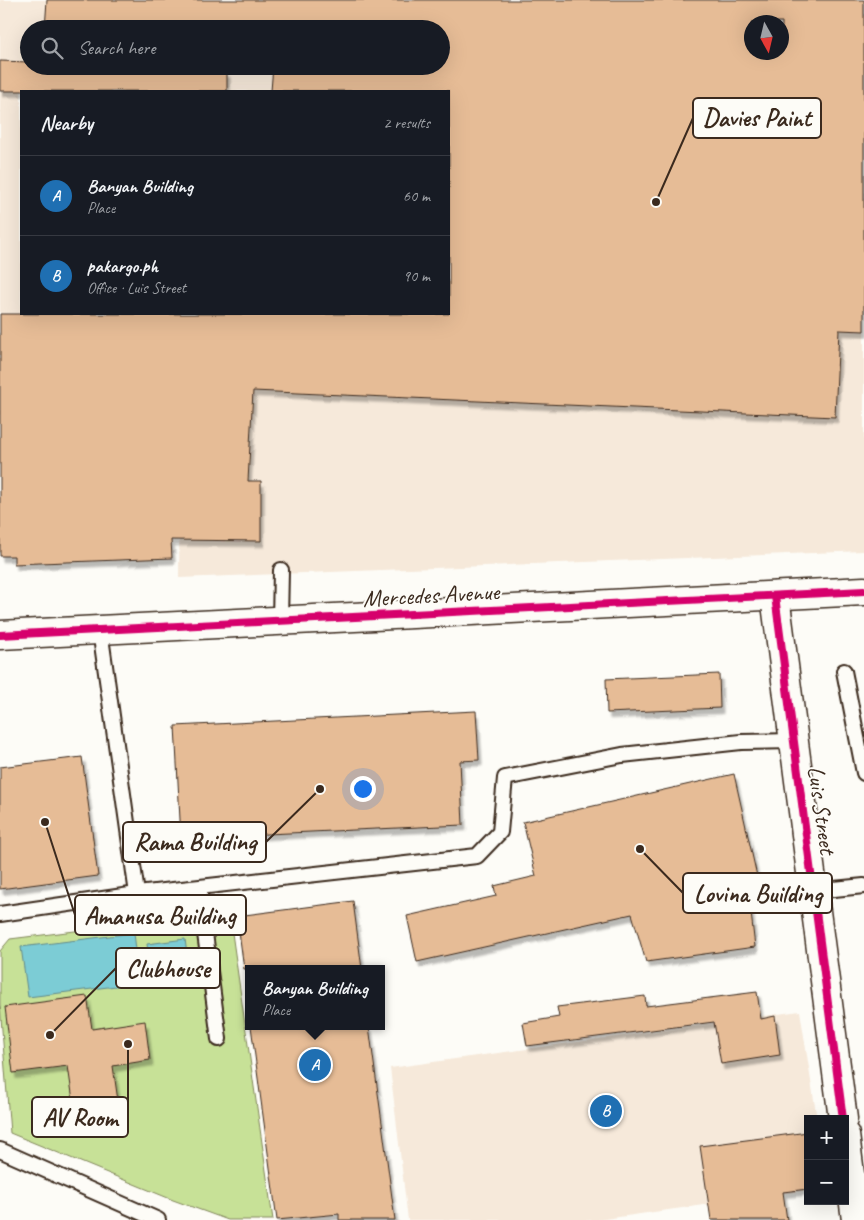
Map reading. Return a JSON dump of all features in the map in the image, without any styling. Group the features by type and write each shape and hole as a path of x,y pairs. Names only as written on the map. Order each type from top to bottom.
{"main road":[{"name":"Mercedes Avenue","path":"0,635 864,591"},
{"name":"Luis Street","path":"775,596 842,1115"},
{"path":"848,1160 856,1220"}],"lane":[{"path":"280,621 281,570"},
{"path":"100,630 137,894"},
{"path":"844,671 864,772"},
{"path":"0,914 137,894 477,856 500,832 505,778 622,755 741,742 794,741"},
{"path":"814,891 864,886"},
{"path":"199,888 219,1039"},
{"path":"0,1150 158,1220"}],"shaded area":[{"path":"0,0 864,0 864,551 179,578 180,473 0,466"},
{"path":"800,1011 816,1115 804,1115 804,1191 598,1220 408,1220 390,1068"}],"green space":[{"path":"229,912 273,1220 228,1220 173,1200 10,1133 0,1004 0,951 10,939"}],"water":[{"path":"134,933 140,983 28,997 21,947"},
{"path":"185,939 190,979 152,985 147,944"}],"building":[{"path":"47,0 864,0 864,331 839,330 835,417 253,391 248,481 261,481 261,541 171,540 172,558 14,564 14,556 0,556 0,314 450,315 450,90 271,90 272,75 450,75 450,20 46,20"},
{"path":"0,61 20,62 20,75 227,75 227,90 0,91"},
{"path":"719,674 720,708 607,713 606,679"},
{"path":"476,711 479,760 460,761 463,825 181,838 175,726"},
{"path":"82,757 98,876 0,889 0,767"},
{"path":"734,774 759,885 748,887 755,947 646,962 632,914 417,962 407,916 496,896 494,886 536,876 523,822"},
{"path":"353,901 361,965 245,965 244,969 237,916"},
{"path":"757,992 761,1019 775,1016 780,1055 721,1064 714,1022 527,1046 523,1023 559,1017 557,1007 645,996 646,1006"},
{"path":"87,996 92,1029 145,1021 150,1060 113,1066 121,1122 77,1128 68,1066 13,1073 5,1007"},
{"path":"252,1030 370,1030 395,1220 339,1220 339,1214 277,1220"},
{"path":"804,1133 804,1189 783,1192 787,1220 711,1220 700,1146"}],"cycle path":[{"path":"0,635 864,591"},
{"path":"775,596 842,1115"}],"place":[{"name":"Davies Paint","path":"656,202"},
{"name":"Rama Building","path":"320,789"},
{"name":"Amanusa Building","path":"45,822"},
{"name":"Lovina Building","path":"640,849"},
{"name":"Clubhouse","path":"50,1035"},
{"name":"AV Room","path":"128,1044"},
{"name":"Banyan Building","path":"315,1065"},
{"name":"pakargo.ph","path":"606,1111"}]}
